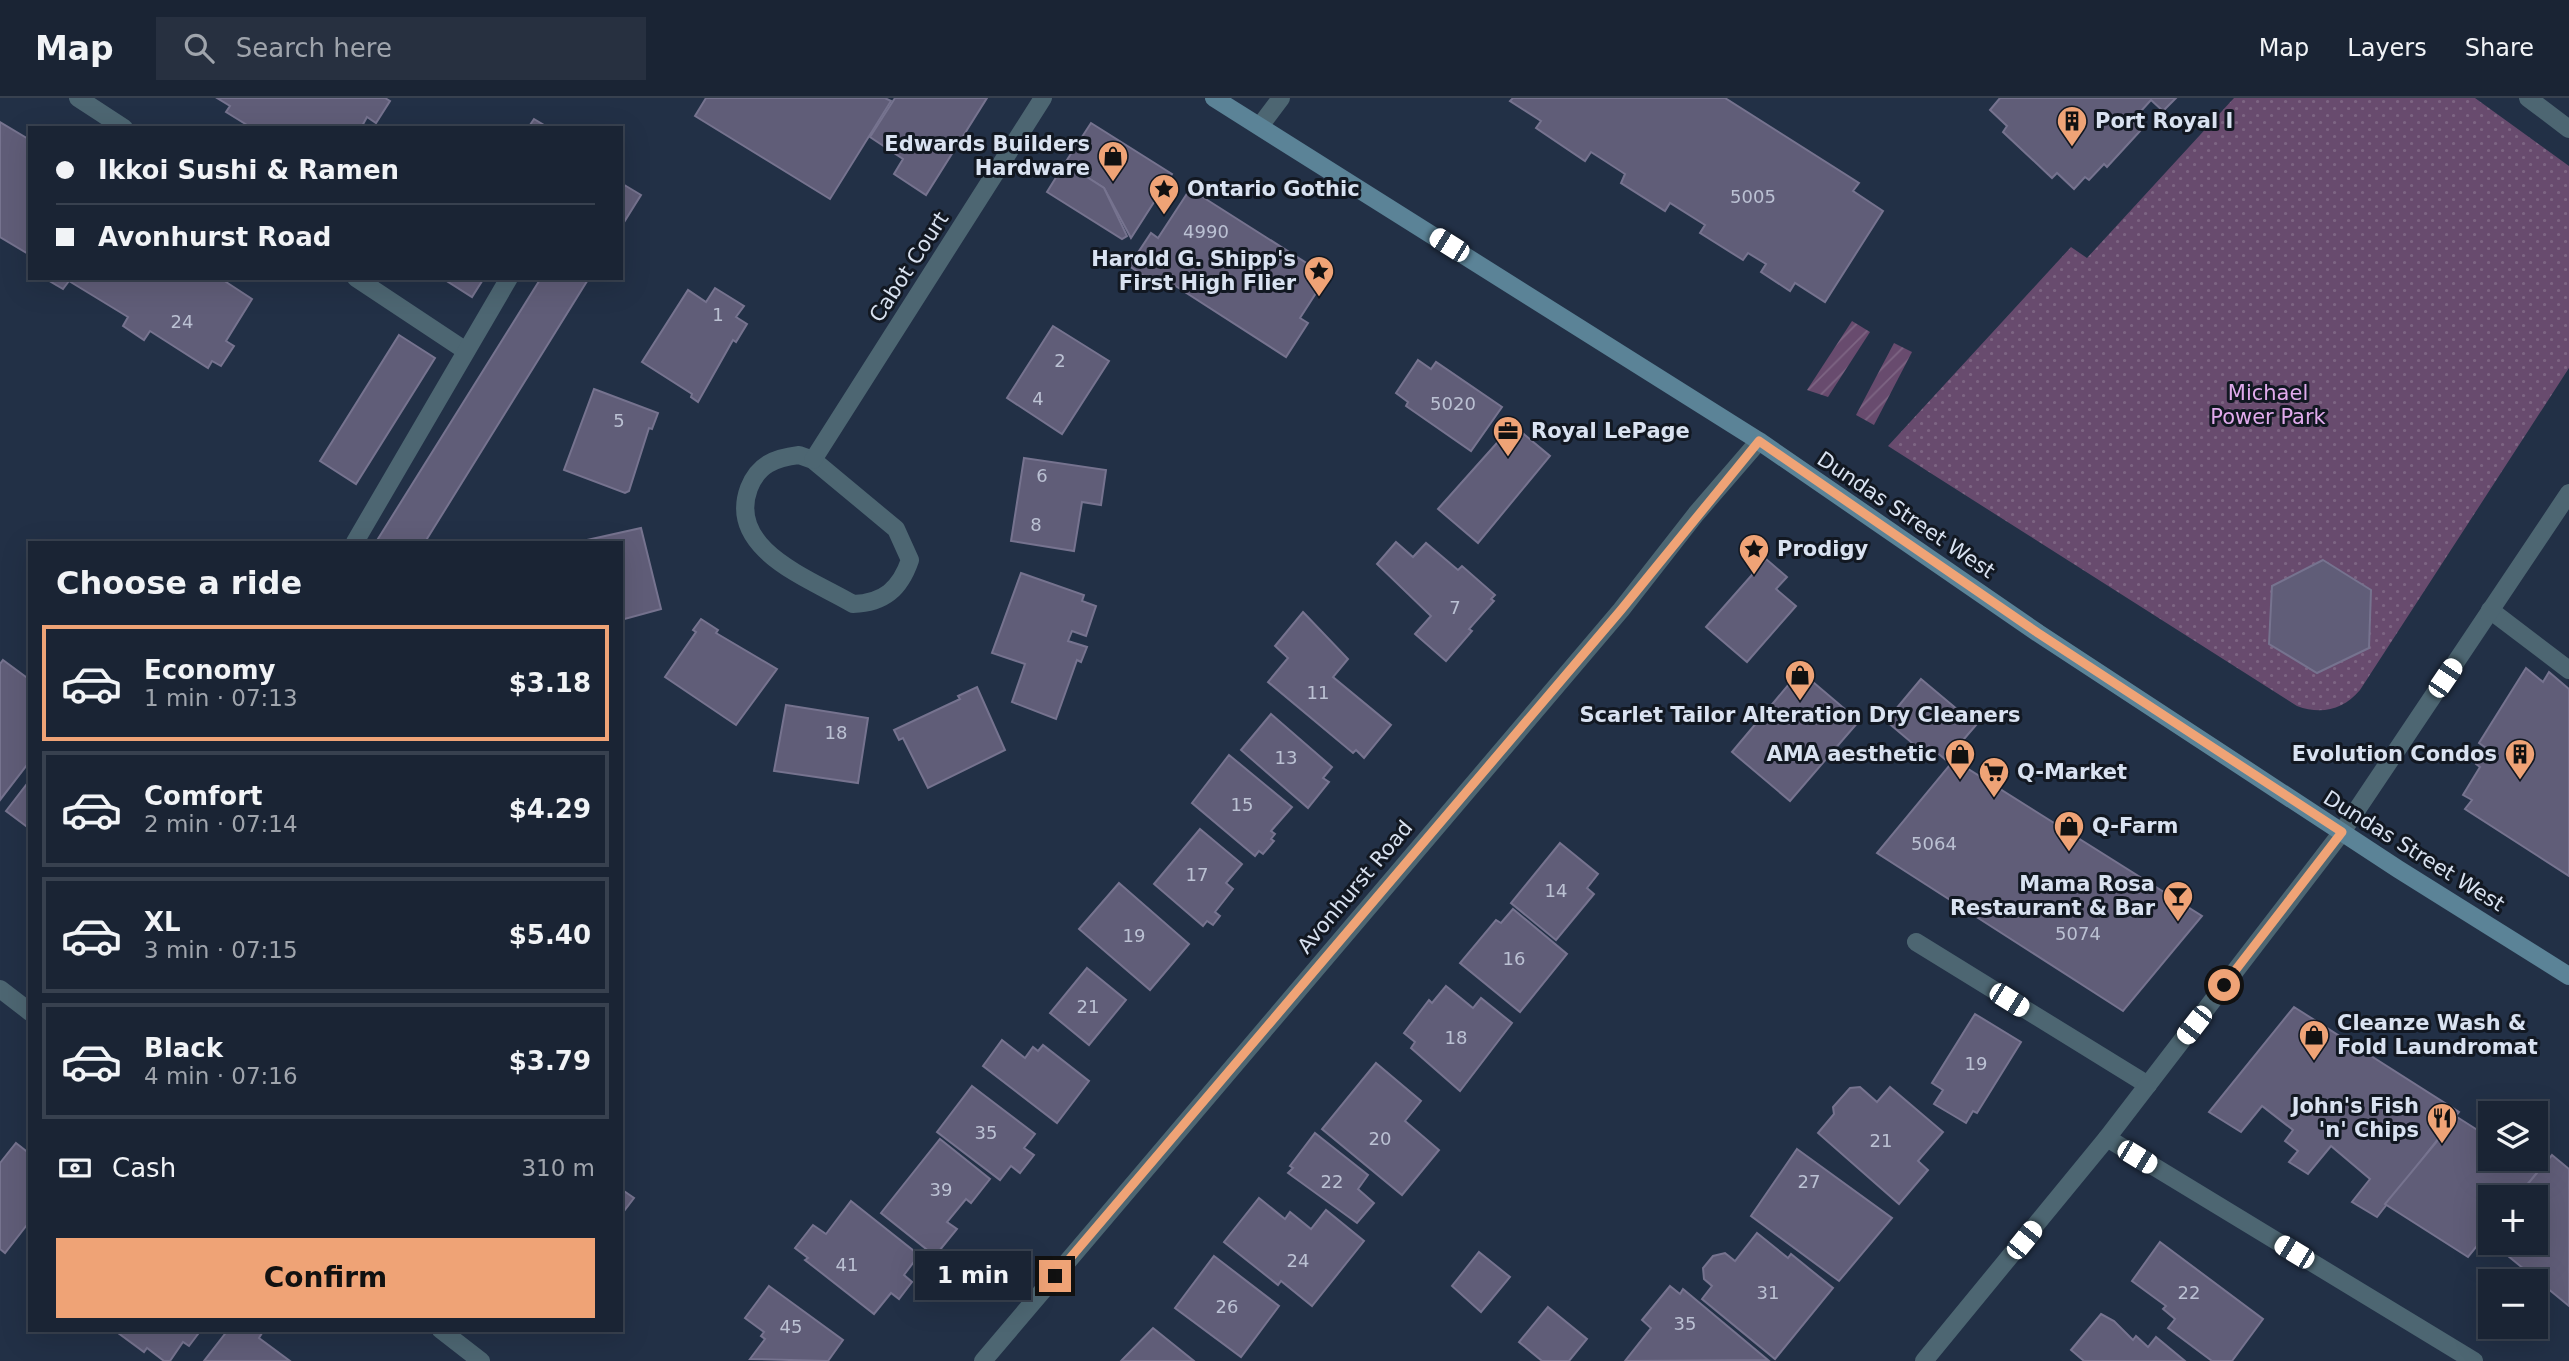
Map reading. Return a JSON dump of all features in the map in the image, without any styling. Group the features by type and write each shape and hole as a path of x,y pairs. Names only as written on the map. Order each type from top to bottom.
{"main road":[{"name":"Dundas Street West","path":"1214,98 1759,441 2038,633 2342,832 2569,975"}],"street":[{"path":"78,98 121,126"},
{"name":"Cabot Court","path":"813,460 1043,98"},
{"path":"1260,127 1281,98"},
{"path":"2528,98 2569,129"},
{"path":"359,280 466,351"},
{"path":"356,541 508,280"},
{"name":"Avonhurst Road","path":"983,1361 1621,610 1759,441"},
{"path":"799,455 813,460 896,530 905,544 910,560 904,577 884,598 868,604 853,604 768,553 748,530 744,514 746,497 755,472 769,462 788,456 799,455"},
{"path":"1924,1361 2107,1138 2342,832 2569,493"},
{"path":"2490,611 2569,670"},
{"path":"1916,942 2148,1085"},
{"path":"0,989 28,1010"},
{"path":"2107,1138 2474,1361"},
{"path":"444,1332 481,1361"}],"green space":[{"name":"Michael Power Park","path":"2234,98 2475,98 2569,166 2569,368 2360,690 2346,702 2331,709 2315,710 2297,706 1888,446 2071,247 2087,258"},
{"path":"1852,321 1870,332 1828,397 1807,390"},
{"path":"1894,343 1912,352 1874,425 1856,415"}],"building":[{"path":"217,98 385,98 390,101 376,123 367,117 362,126 249,126 226,112 230,106"},
{"path":"706,98 885,98 891,101 830,199 695,116"},
{"path":"895,98 987,98 926,195 894,174 903,159 870,137"},
{"path":"1513,98 1725,98 1859,183 1853,191 1883,211 1825,302 1795,283 1790,291 1761,272 1766,264 1748,253 1743,260 1700,233 1705,225 1670,203 1665,211 1621,183 1625,174 1591,152 1585,161 1536,128 1541,121 1510,101"},
{"name":"Port Royal I","path":"2000,98 2176,98 2163,111 2151,100 2132,121 2141,130 2107,167 2104,164 2089,180 2085,177 2074,189 2057,173 2052,178 2003,132 2007,126 1990,110"},
{"path":"534,119 546,126 529,126"},
{"path":"0,122 28,139 28,254 0,237"},
{"path":"1091,123 1172,174 1131,238 1104,188 1065,163"},
{"path":"1065,163 1104,188 1127,236 1122,239 1047,192"},
{"path":"623,184 641,195 623,224"},
{"path":"1190,189 1327,276 1300,318 1308,323 1286,357 1160,276 1155,283 1129,266 1151,233 1158,238"},
{"path":"48,280 223,280 252,299 226,341 234,346 221,366 212,361 208,368 150,331 144,340 123,326 128,317 69,281 63,289"},
{"path":"445,280 483,280 472,297"},
{"path":"540,280 588,280 426,541 377,541"},
{"path":"715,288 744,306 736,317 747,324 736,342 733,340 698,402 691,397 692,394 642,362 688,290 706,302"},
{"path":"1053,326 1109,361 1062,434 1007,398"},
{"path":"399,335 435,358 356,484 320,461"},
{"path":"1418,360 1431,369 1436,362 1502,407 1471,451 1406,406 1408,402 1396,393"},
{"path":"594,389 658,413 652,429 649,428 629,491 625,493 564,470"},
{"path":"1513,425 1550,456 1478,543 1438,509"},
{"path":"1024,458 1106,470 1101,505 1082,502 1074,551 1011,541"},
{"path":"641,528 661,609 623,619 623,541 582,541"},
{"path":"1396,542 1413,557 1426,543 1458,570 1462,566 1495,595 1491,599 1494,601 1469,629 1472,631 1446,661 1415,634 1431,616 1377,564"},
{"path":"1766,559 1787,577 1776,589 1796,606 1747,662 1706,627"},
{"path":"2323,560 2371,590 2369,648 2317,673 2269,644 2272,586"},
{"path":"1021,573 1084,595 1082,601 1096,606 1086,636 1072,631 1068,641 1087,647 1081,662 1077,660 1056,719 1012,702 1025,664 992,653"},
{"path":"1303,612 1348,659 1333,677 1391,725 1364,758 1356,750 1353,753 1268,682 1288,658 1275,646"},
{"path":"701,619 718,630 716,633 777,669 736,725 665,677 696,632 693,630"},
{"path":"3,660 28,679 28,764 0,800 0,664"},
{"name":"Evolution Condos","path":"2526,668 2543,682 2549,672 2569,689 2569,876 2465,809 2472,800 2463,795 2480,767 2476,764 2486,748 2479,743"},
{"path":"1800,671 1859,721 1790,801 1732,752"},
{"path":"1921,679 1976,725 1946,760 1929,746 1924,753 1886,721"},
{"path":"977,687 1005,750 928,788 903,738 899,740 894,730 960,699 958,696"},
{"path":"786,705 868,718 858,783 774,771"},
{"path":"1271,714 1332,767 1323,778 1329,782 1308,808 1241,750"},
{"path":"1229,755 1292,807 1271,831 1275,834 1271,839 1274,841 1263,854 1259,851 1255,856 1192,803"},
{"path":"1954,760 2202,916 2123,1011 1877,853"},
{"path":"28,783 28,828 6,811"},
{"path":"1200,829 1242,864 1226,883 1233,889 1215,912 1220,916 1213,925 1207,921 1203,926 1154,884"},
{"path":"1560,843 1598,874 1587,888 1594,894 1556,940 1511,903"},
{"path":"1119,883 1189,944 1150,990 1079,929"},
{"path":"1513,909 1567,954 1520,1012 1460,963 1496,920 1501,923"},
{"path":"1087,968 1126,1000 1089,1045 1050,1013"},
{"path":"1446,986 1473,1008 1481,998 1512,1023 1460,1091 1411,1048 1415,1042 1404,1033 1429,1000 1432,1003"},
{"path":"2294,1007 2459,1112 2377,1217 2352,1202 2370,1179 2331,1146 2308,1174 2289,1162 2298,1151 2285,1141 2293,1130 2262,1106 2241,1132 2209,1112"},
{"path":"1975,1014 2021,1042 1977,1113 1973,1111 1966,1123 1934,1104 1943,1090 1932,1083"},
{"path":"1002,1040 1025,1058 1033,1047 1038,1051 1043,1045 1089,1081 1057,1123 983,1066"},
{"path":"1376,1063 1421,1101 1405,1121 1439,1150 1402,1195 1322,1129"},
{"path":"972,1086 1035,1134 1024,1148 1034,1155 1020,1173 1011,1166 1000,1180 937,1132"},
{"path":"1860,1087 1877,1102 1890,1087 1943,1132 1918,1161 1928,1170 1899,1204 1818,1133 1834,1114 1833,1107 1850,1088"},
{"path":"2457,1117 2478,1130 2478,1171 2538,1171 2527,1185 2478,1185 2478,1245 2468,1257 2385,1204"},
{"path":"1315,1133 1368,1175 1358,1189 1374,1203 1357,1223 1288,1173 1293,1168 1290,1166"},
{"path":"940,1139 990,1179 971,1203 966,1199 947,1222 957,1229 935,1256 881,1213"},
{"path":"16,1143 28,1152 28,1224 5,1253 0,1249 0,1163"},
{"path":"1797,1149 1892,1218 1839,1281 1751,1216"},
{"path":"2552,1155 2569,1169 2569,1306 2548,1289 2548,1269 2524,1269 2507,1255 2548,1255 2548,1185 2527,1185 2539,1171 2548,1171 2548,1160"},
{"path":"623,1190 634,1198 623,1212"},
{"path":"1259,1198 1285,1219 1290,1212 1311,1229 1326,1210 1364,1241 1312,1306 1281,1281 1278,1285 1224,1242"},
{"path":"851,1201 919,1255 904,1275 912,1282 899,1299 891,1293 874,1314 805,1260 808,1258 795,1248 813,1225 826,1234"},
{"path":"1757,1233 1788,1258 1791,1254 1833,1288 1775,1359 1702,1299 1712,1286 1704,1279 1703,1268 1713,1256 1725,1253 1735,1261"},
{"path":"2160,1242 2263,1319 2232,1361 2212,1361 2168,1328 2175,1319 2163,1309 2166,1306 2132,1281"},
{"path":"1479,1252 1510,1277 1481,1312 1452,1286"},
{"path":"1214,1256 1279,1306 1241,1357 1175,1308"},
{"path":"769,1286 843,1340 828,1361 750,1359 765,1339 761,1336 764,1332 745,1318"},
{"path":"1670,1286 1680,1294 1683,1289 1768,1360 1625,1361 1651,1328 1642,1320"},
{"path":"1548,1307 1587,1339 1569,1361 1542,1361 1519,1342"},
{"path":"2101,1314 2114,1321 2133,1340 2136,1336 2148,1347 2156,1337 2185,1361 2084,1361 2071,1350"},
{"path":"1153,1328 1194,1361 1121,1361"},
{"path":"117,1332 200,1332 189,1346 183,1342 170,1361 164,1361 147,1348 144,1352"},
{"path":"226,1332 261,1332 259,1338 290,1361 204,1361"}],"place":[{"name":"Port Royal I","path":"2072,148"},
{"name":"Edwards Builders Hardware","path":"1113,183"},
{"name":"Ontario Gothic","path":"1164,216"},
{"name":"Harold G. Shipp's First High Flier","path":"1319,298"},
{"name":"Royal LePage","path":"1508,458"},
{"name":"Prodigy","path":"1754,576"},
{"name":"Scarlet Tailor Alteration Dry Cleaners","path":"1800,702"},
{"name":"AMA aesthetic","path":"1960,781"},
{"name":"Evolution Condos","path":"2520,781"},
{"name":"Q-Market","path":"1994,799"},
{"name":"Q-Farm","path":"2069,853"},
{"name":"Mama Rosa Restaurant & Bar","path":"2178,923"},
{"name":"Cleanze Wash & Fold Laundromat","path":"2314,1062"},
{"name":"John's Fish 'n' Chips","path":"2442,1145"}],"route":[{"path":"1055,1276 1621,610 1696,514 1759,441 2038,633 2342,832 2224,985"}]}
